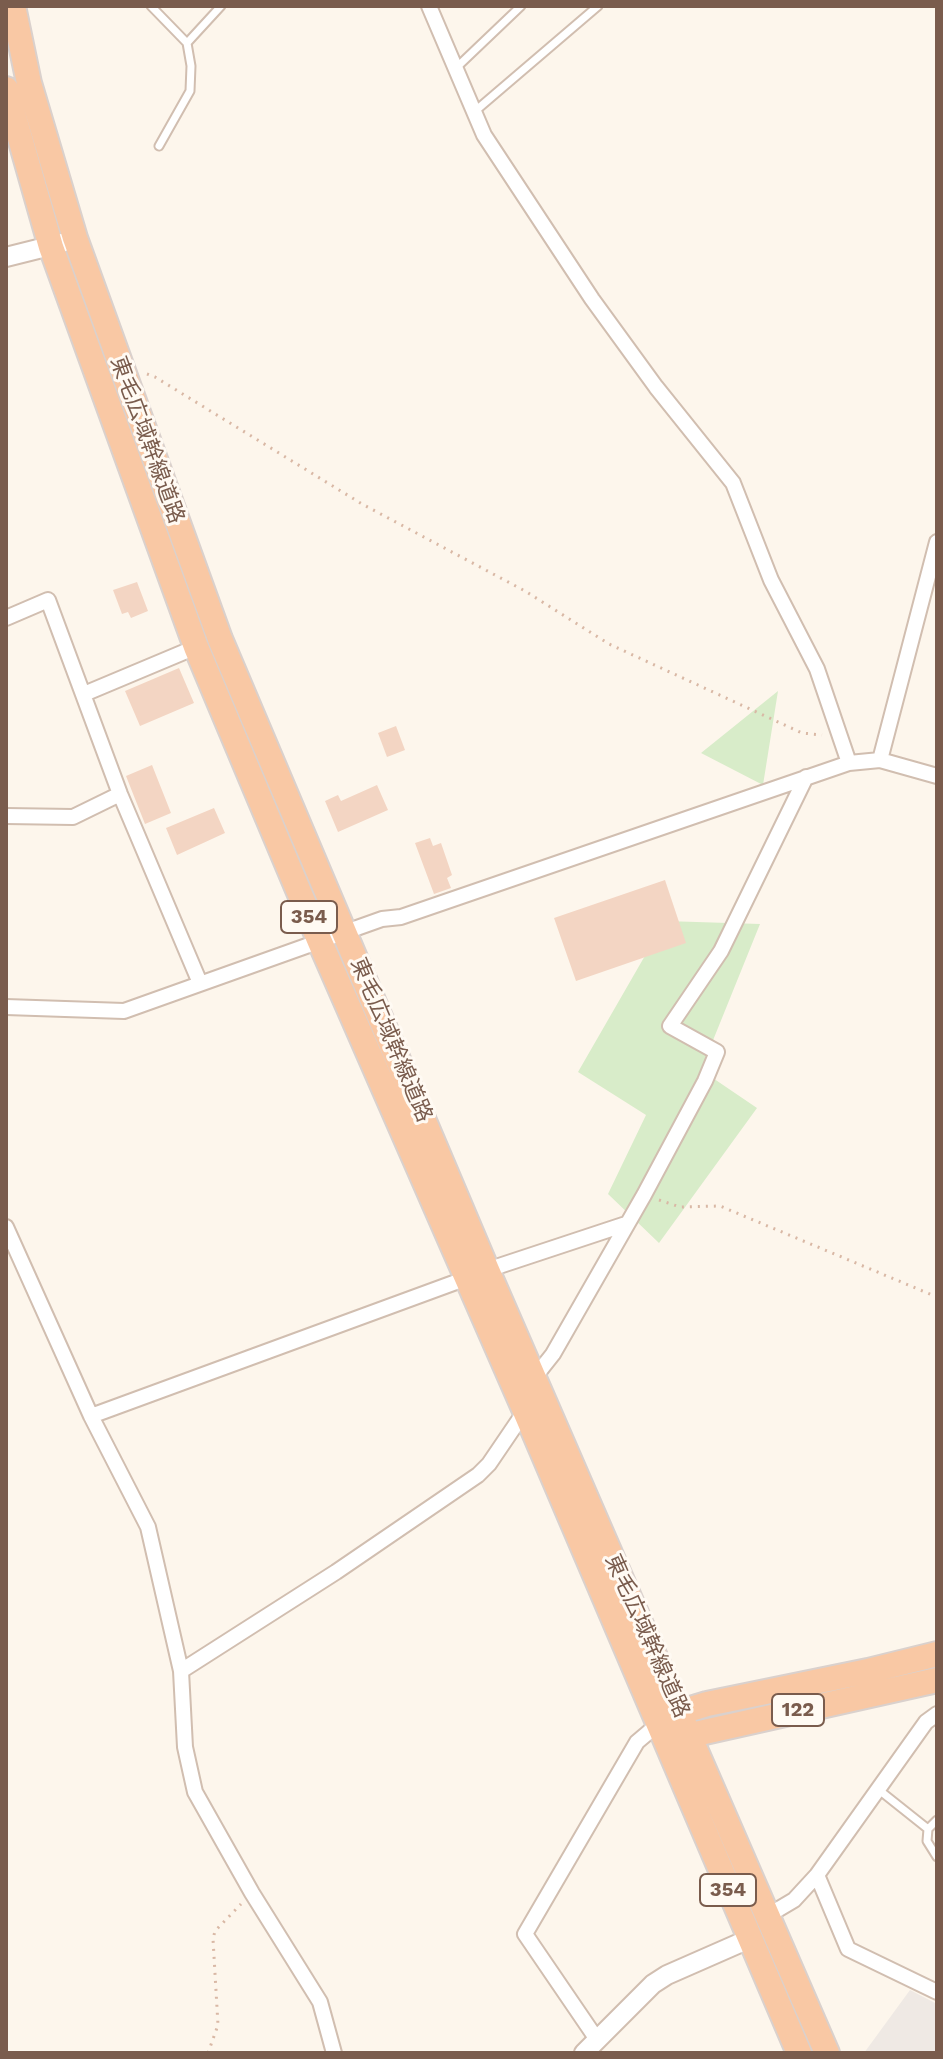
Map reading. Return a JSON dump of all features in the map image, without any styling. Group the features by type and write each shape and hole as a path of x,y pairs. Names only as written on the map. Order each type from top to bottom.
{"highway":[{"name":"東毛広域幹線道路","path":"13,6 29,83 75,238 220,639 345,932 477,1274 525,1411 799,2053"},
{"name":"東毛広域幹線道路","path":"6,89 51,247 196,647 320,942 477,1274 534,1378 827,2053"},
{"name":"122","path":"659,1727 681,1712 715,1702 829,1680 937,1654"},
{"name":"122","path":"659,1727 691,1735 937,1680"}],"street":[{"path":"429,6 484,135 592,299 656,387 733,483 771,580 817,669 849,763"},
{"path":"6,257 75,238"},
{"path":"880,760 937,542"},
{"path":"6,618 48,600 120,794 200,983"},
{"path":"84,694 196,647"},
{"path":"6,1007 124,1011 382,919 415,913 849,763 880,760 937,776"},
{"path":"534,1378 553,1354 644,1195 717,1052 670,1026 721,951 806,777"},
{"path":"6,816 73,817 120,794"},
{"path":"91,1416 477,1274 626,1224"},
{"path":"6,1227 91,1416 148,1527 181,1671 185,1747 195,1792 252,1893 320,2002 334,2053"},
{"path":"181,1671 336,1572 478,1475 525,1411"},
{"path":"767,1916 794,1900 817,1875 926,1722 937,1714"},
{"path":"659,1727 637,1742 525,1934 591,2047 653,1984 749,1939"},
{"path":"817,1875 848,1949 937,1992"}],"lane":[{"path":"151,6 187,43 191,66 190,91 159,146"},
{"path":"187,43 221,6"},
{"path":"455,68 521,6"},
{"path":"474,112 598,6"},
{"path":"879,1790 928,1829"},
{"path":"937,1820 928,1829 927,1841 937,1857"}],"path":[{"path":"120,367 155,377 362,504 525,591 609,644 802,733 841,736"},
{"path":"644,1195 680,1207 720,1206 937,1297"},
{"path":"208,2053 218,2025 215,1931 252,1893"}],"shaded area":[{"path":"910,1990 937,2004 937,2053 864,2053"}],"green space":[{"path":"778,691 763,785 701,753"},
{"path":"665,921 760,924 701,1070 757,1108 659,1243 608,1194 646,1115 578,1072"}],"building":[{"path":"137,582 148,611 131,618 128,612 122,614 113,590"},
{"path":"179,668 194,703 140,726 125,691"},
{"path":"396,726 405,750 387,757 378,733"},
{"path":"152,765 171,813 145,824 126,776"},
{"path":"377,785 388,810 338,832 325,801 338,795 341,801"},
{"path":"214,808 225,833 177,855 166,828"},
{"path":"430,838 433,846 441,843 452,875 447,878 451,888 434,894 415,843"},
{"path":"665,880 686,943 576,981 554,918"}]}
